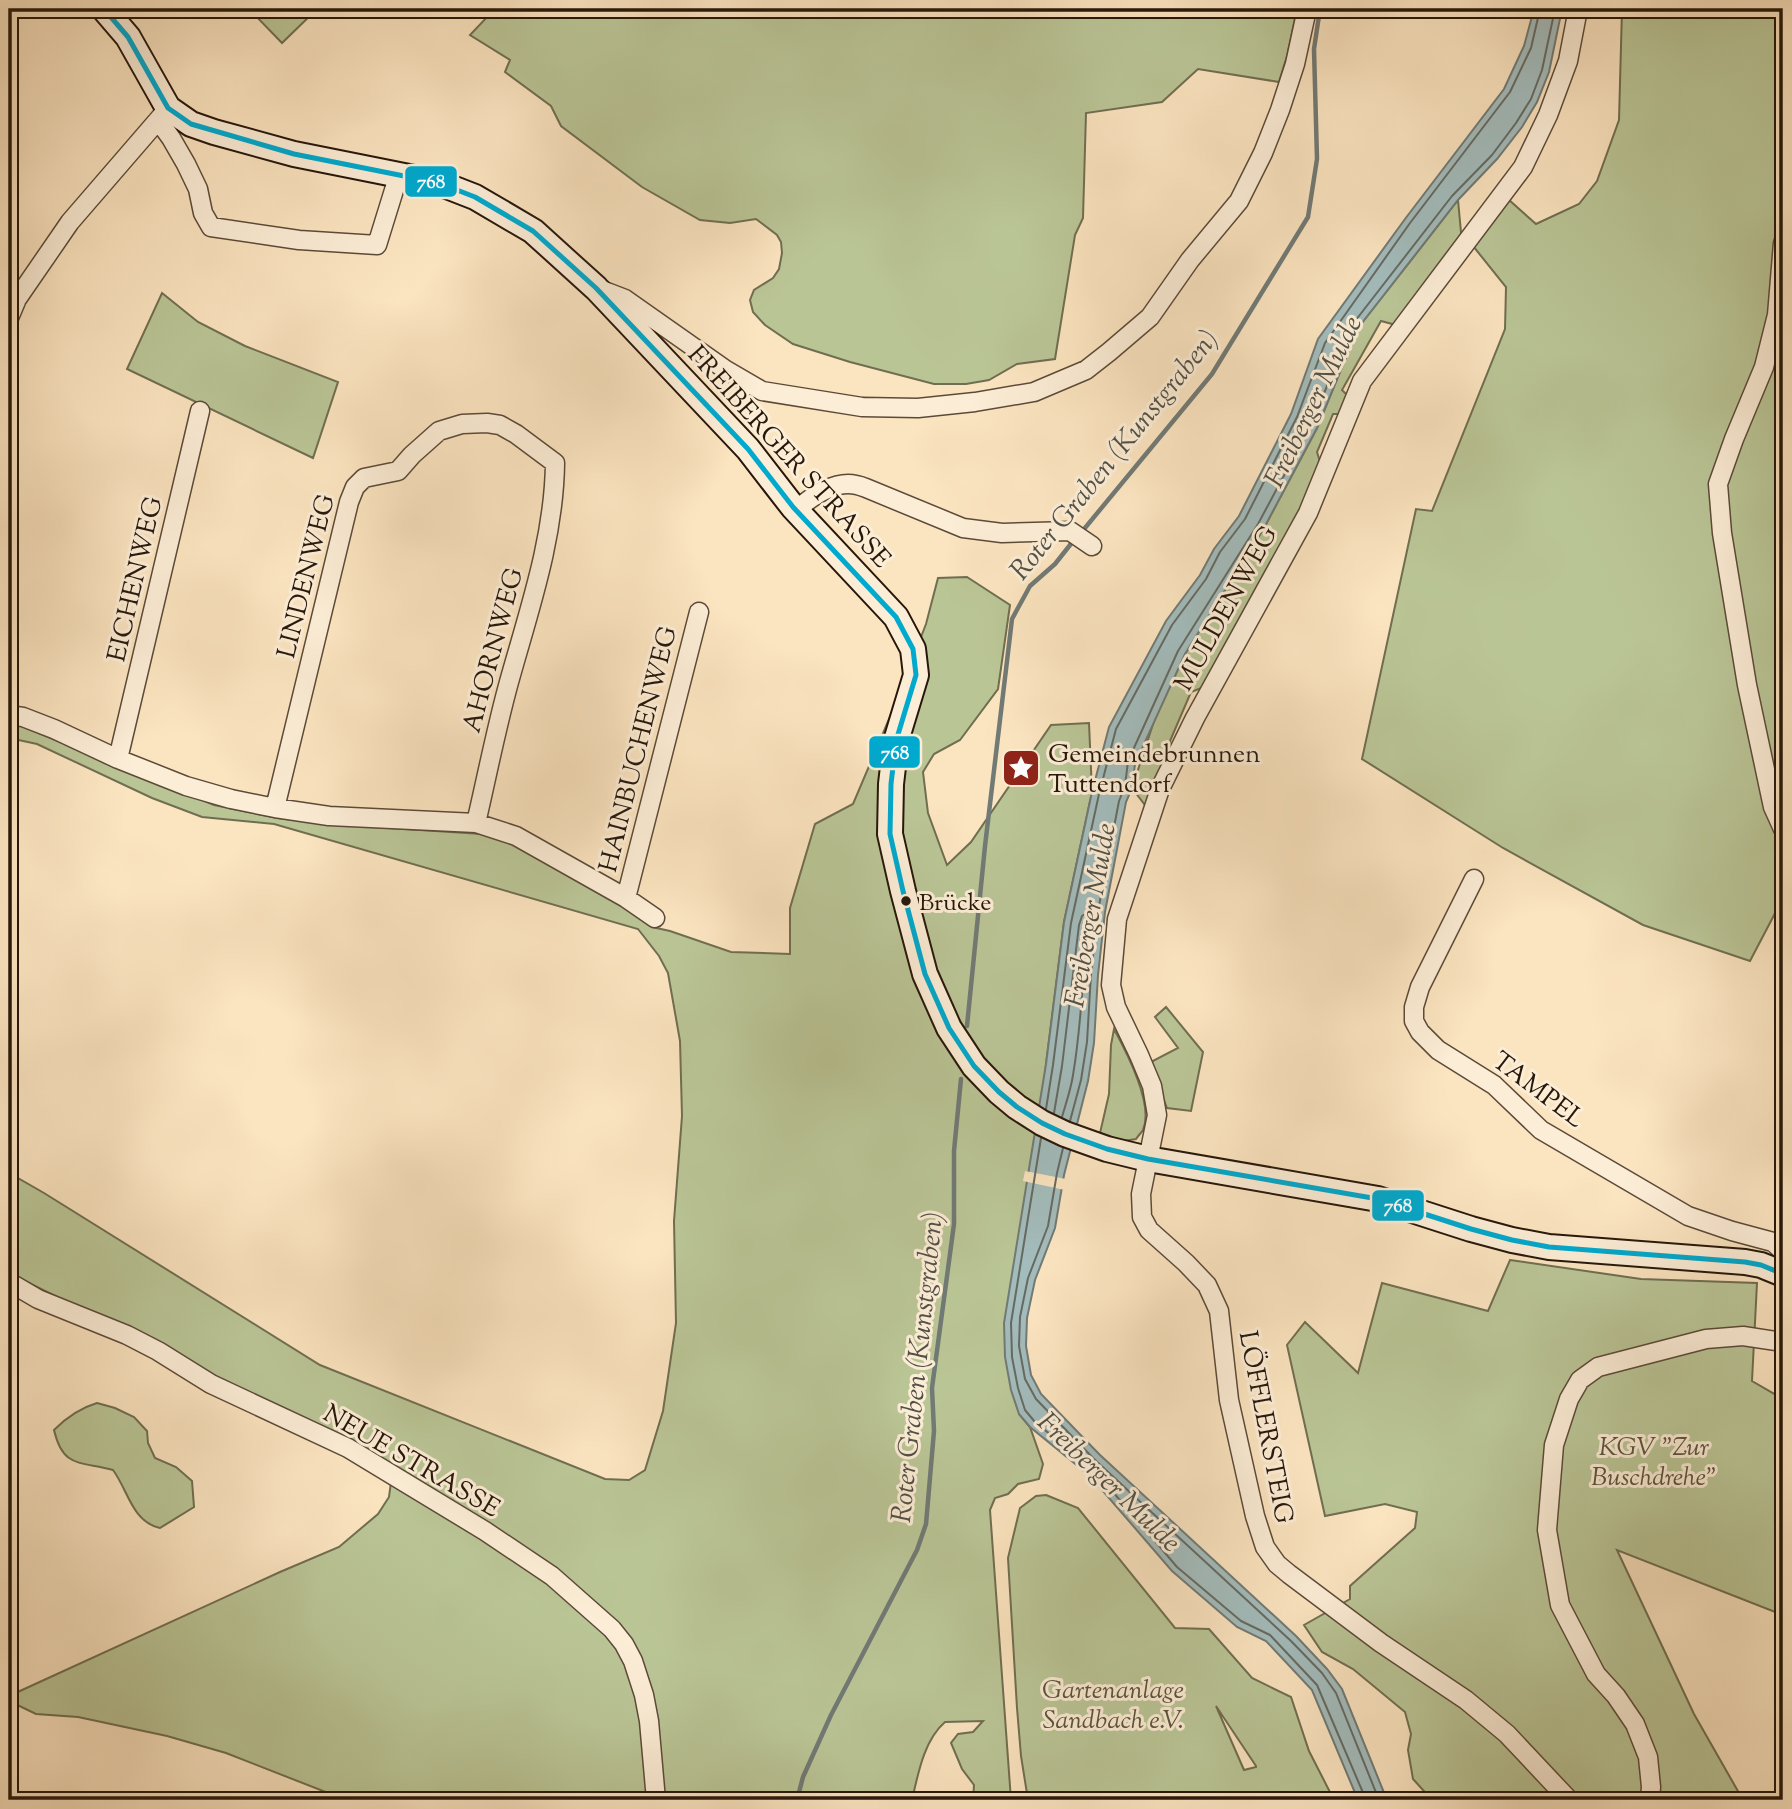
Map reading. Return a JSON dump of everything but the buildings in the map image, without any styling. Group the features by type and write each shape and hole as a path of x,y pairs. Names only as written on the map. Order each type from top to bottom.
{"street":[{"name":"FREIBERGER STRASSE","path":"104,9 128,37 163,114 214,132 294,154 439,183 475,197 533,231 597,288 748,449 796,510 896,617 913,649 916,675 896,741 891,784 890,834 925,974 949,1028 974,1066 1017,1107 1065,1134 1139,1157 1378,1199 1512,1240 1549,1247 1745,1262 1783,1274"},
{"path":"597,288 625,299 726,370 762,391 862,407 918,408 1034,392 1086,370 1150,317 1190,260 1239,201 1263,153 1280,110 1307,9"},
{"name":"MULDENWEG","path":"1139,1157 1157,1115 1152,1086 1116,1007 1111,985 1117,919 1160,789 1195,718 1308,513 1362,381 1522,167 1548,115 1568,61 1578,9"},
{"path":"163,114 171,138 198,189 203,213 211,227 299,240 377,245 399,174"},
{"path":"9,318 17,299 70,222 163,114"},
{"path":"1783,243 1777,315 1764,367 1718,484 1722,533 1747,685 1773,807 1783,829"},
{"name":"EICHENWEG","path":"118,759 200,411"},
{"name":"LINDENWEG","path":"275,808 355,486 364,478 398,471 439,431 462,424 487,423 500,425 516,434 555,463 555,490"},
{"path":"796,510 812,497 834,487 849,484 866,488 963,528 1002,533 1070,531 1086,541"},
{"name":"AHORNWEG","path":"476,823 508,686 540,575 555,490"},
{"name":"HAINBUCHENWEG","path":"626,898 699,612"},
{"path":"9,715 23,717 54,729 118,759 186,786 275,808 329,816 476,823 516,836 626,898 655,918"},
{"name":"TAMPEL","path":"1474,878 1420,987 1414,1007 1414,1021 1420,1032 1438,1050 1494,1085 1541,1130 1688,1216 1773,1242 1783,1251"},
{"name":"LÖFFLERSTEIG","path":"1139,1157 1142,1217 1149,1230 1207,1285 1219,1311 1229,1400 1255,1516 1265,1547 1277,1564 1289,1574 1381,1643 1466,1700 1507,1734 1569,1800"},
{"name":"NEUE STRASSE","path":"9,1282 38,1299 127,1335 211,1384 348,1448 485,1531 552,1576 612,1629 625,1644 633,1661 649,1721 656,1800"},
{"path":"1650,1800 1648,1757 1635,1724 1616,1696 1596,1674 1560,1605 1548,1530 1555,1445 1569,1399 1580,1380 1598,1367 1706,1339 1743,1336 1783,1342"}],"green space":[{"path":"249,9 317,9 282,43"},
{"path":"500,9 1297,9 1279,82 1198,69 1162,102 1086,113 1083,218 1075,235 1055,359 1017,364 989,380 966,384 934,384 793,344 765,325 753,312 750,300 754,290 773,278 779,269 782,253 777,235 756,219 730,223 700,220 642,187 561,126 551,106 505,72 510,60 470,35 488,16"},
{"path":"1622,9 1783,9 1783,898 1750,961 1643,925 1503,848 1362,759 1416,509 1432,511 1505,329 1506,287 1473,246 1508,199 1536,224 1579,204 1597,181 1619,120"},
{"path":"1458,200 1462,243 1396,325 1381,321 1342,390 1349,397 1342,414 1333,414 1317,452 1321,465 1302,510 1204,687 1191,692 1170,741 1171,752 1148,809 1132,788 1156,715 1185,654 1264,528 1317,428 1358,328"},
{"path":"162,293 198,322 245,346 338,382 313,458 127,369"},
{"path":"967,577 1010,605 998,689 960,740 934,754 923,772 928,813 947,865 971,842 1051,725 1089,723 1092,792 1064,922 1046,1064 1019,1414 1030,1427 1043,1464 1039,1479 1018,1484 1008,1494 995,1498 990,1510 1011,1800 973,1800 974,1785 962,1769 951,1743 958,1734 973,1732 983,1721 945,1722 938,1729 923,1758 912,1800 346,1800 226,1753 167,1736 78,1717 36,1714 9,1701 9,1696 339,1547 378,1514 389,1497 393,1467 9,1273 9,1173 320,1365 605,1479 629,1480 645,1470 663,1411 676,1323 674,1221 682,1116 680,1041 668,973 659,956 638,929 274,824 202,817 152,798 37,744 9,738 9,721 214,805 278,818 326,824 482,834 510,842 611,897 652,927 731,952 790,954 790,908 815,824 853,804 926,624 938,578"},
{"path":"1166,1007 1203,1052 1191,1111 1167,1108 1149,1063 1178,1048 1155,1017"},
{"path":"1114,1029 1137,1078 1145,1107 1143,1130 1136,1139 1123,1141 1100,1133 1109,1094"},
{"name":"KGV \"Zur Buschdrehe\"","path":"1510,1260 1641,1279 1757,1283 1752,1381 1783,1399 1783,1615 1617,1550 1694,1714 1743,1800 1432,1800 1413,1779 1408,1750 1411,1734 1405,1712 1353,1669 1322,1652 1304,1625 1350,1599 1350,1586 1415,1528 1417,1512 1385,1504 1325,1516 1287,1345 1305,1322 1358,1373 1382,1283 1488,1311"},
{"path":"97,1403 134,1417 147,1431 148,1443 155,1458 176,1467 192,1481 194,1507 160,1528 151,1525 137,1512 113,1470 83,1464 68,1457 58,1443 54,1430 74,1414"},
{"name":"Gartenanlage Sandbach e.V.","path":"1046,1495 1078,1508 1175,1628 1209,1629 1252,1678 1291,1697 1309,1751 1334,1800 1028,1800 1017,1708 1008,1558 1020,1508 1036,1496","holes":["1216,1706 1256,1766 1244,1770"]}],"water":[{"name":"Freiberger Mulde","path":"1534,9 1562,9 1549,72 1537,102 1497,159 1458,200 1358,328 1317,428 1264,528 1185,654 1135,764 1105,912 1094,1043 1088,1081 1064,1175 1055,1228 1035,1280 1027,1318 1026,1346 1031,1375 1041,1394 1099,1454 1296,1636 1342,1689 1387,1800 1358,1800 1312,1690 1266,1641 1237,1627 1172,1571 1090,1476 1030,1427 1019,1414 1005,1357 1004,1323 1046,1064 1064,922 1109,727 1166,621 1239,516 1291,414 1318,339 1504,89 1524,46"}],"pier":[{"path":"1025,1171 1066,1179 1065,1190 1023,1181"}],"waterway":[{"name":"Roter Graben (Kunstgraben)","path":"1080,534 1212,374 1308,217 1317,159 1314,49 1320,9"},
{"name":"Roter Graben (Kunstgraben)","path":"967,1026 1012,619 1030,586 1055,564 1074,540"},
{"name":"Roter Graben (Kunstgraben)","path":"797,1800 803,1777 831,1715 917,1550 926,1524 934,1431 932,1388 954,1224 954,1151 961,1079"}],"transit line":[{"name":"768","path":"104,9 128,37 168,108 191,124 294,154 439,183 475,197 533,231 596,288 748,449 793,507 896,617 913,649 916,675 896,741 891,784 890,834 903,891 925,974 949,1028 974,1066 1017,1107 1065,1134 1107,1149 1148,1159 1378,1199 1512,1240 1549,1247 1745,1262 1783,1274"}],"place":[{"name":"Gemeindebrunnen Tuttendorf","path":"1021,768"},
{"name":"Brücke","path":"906,901"}]}
